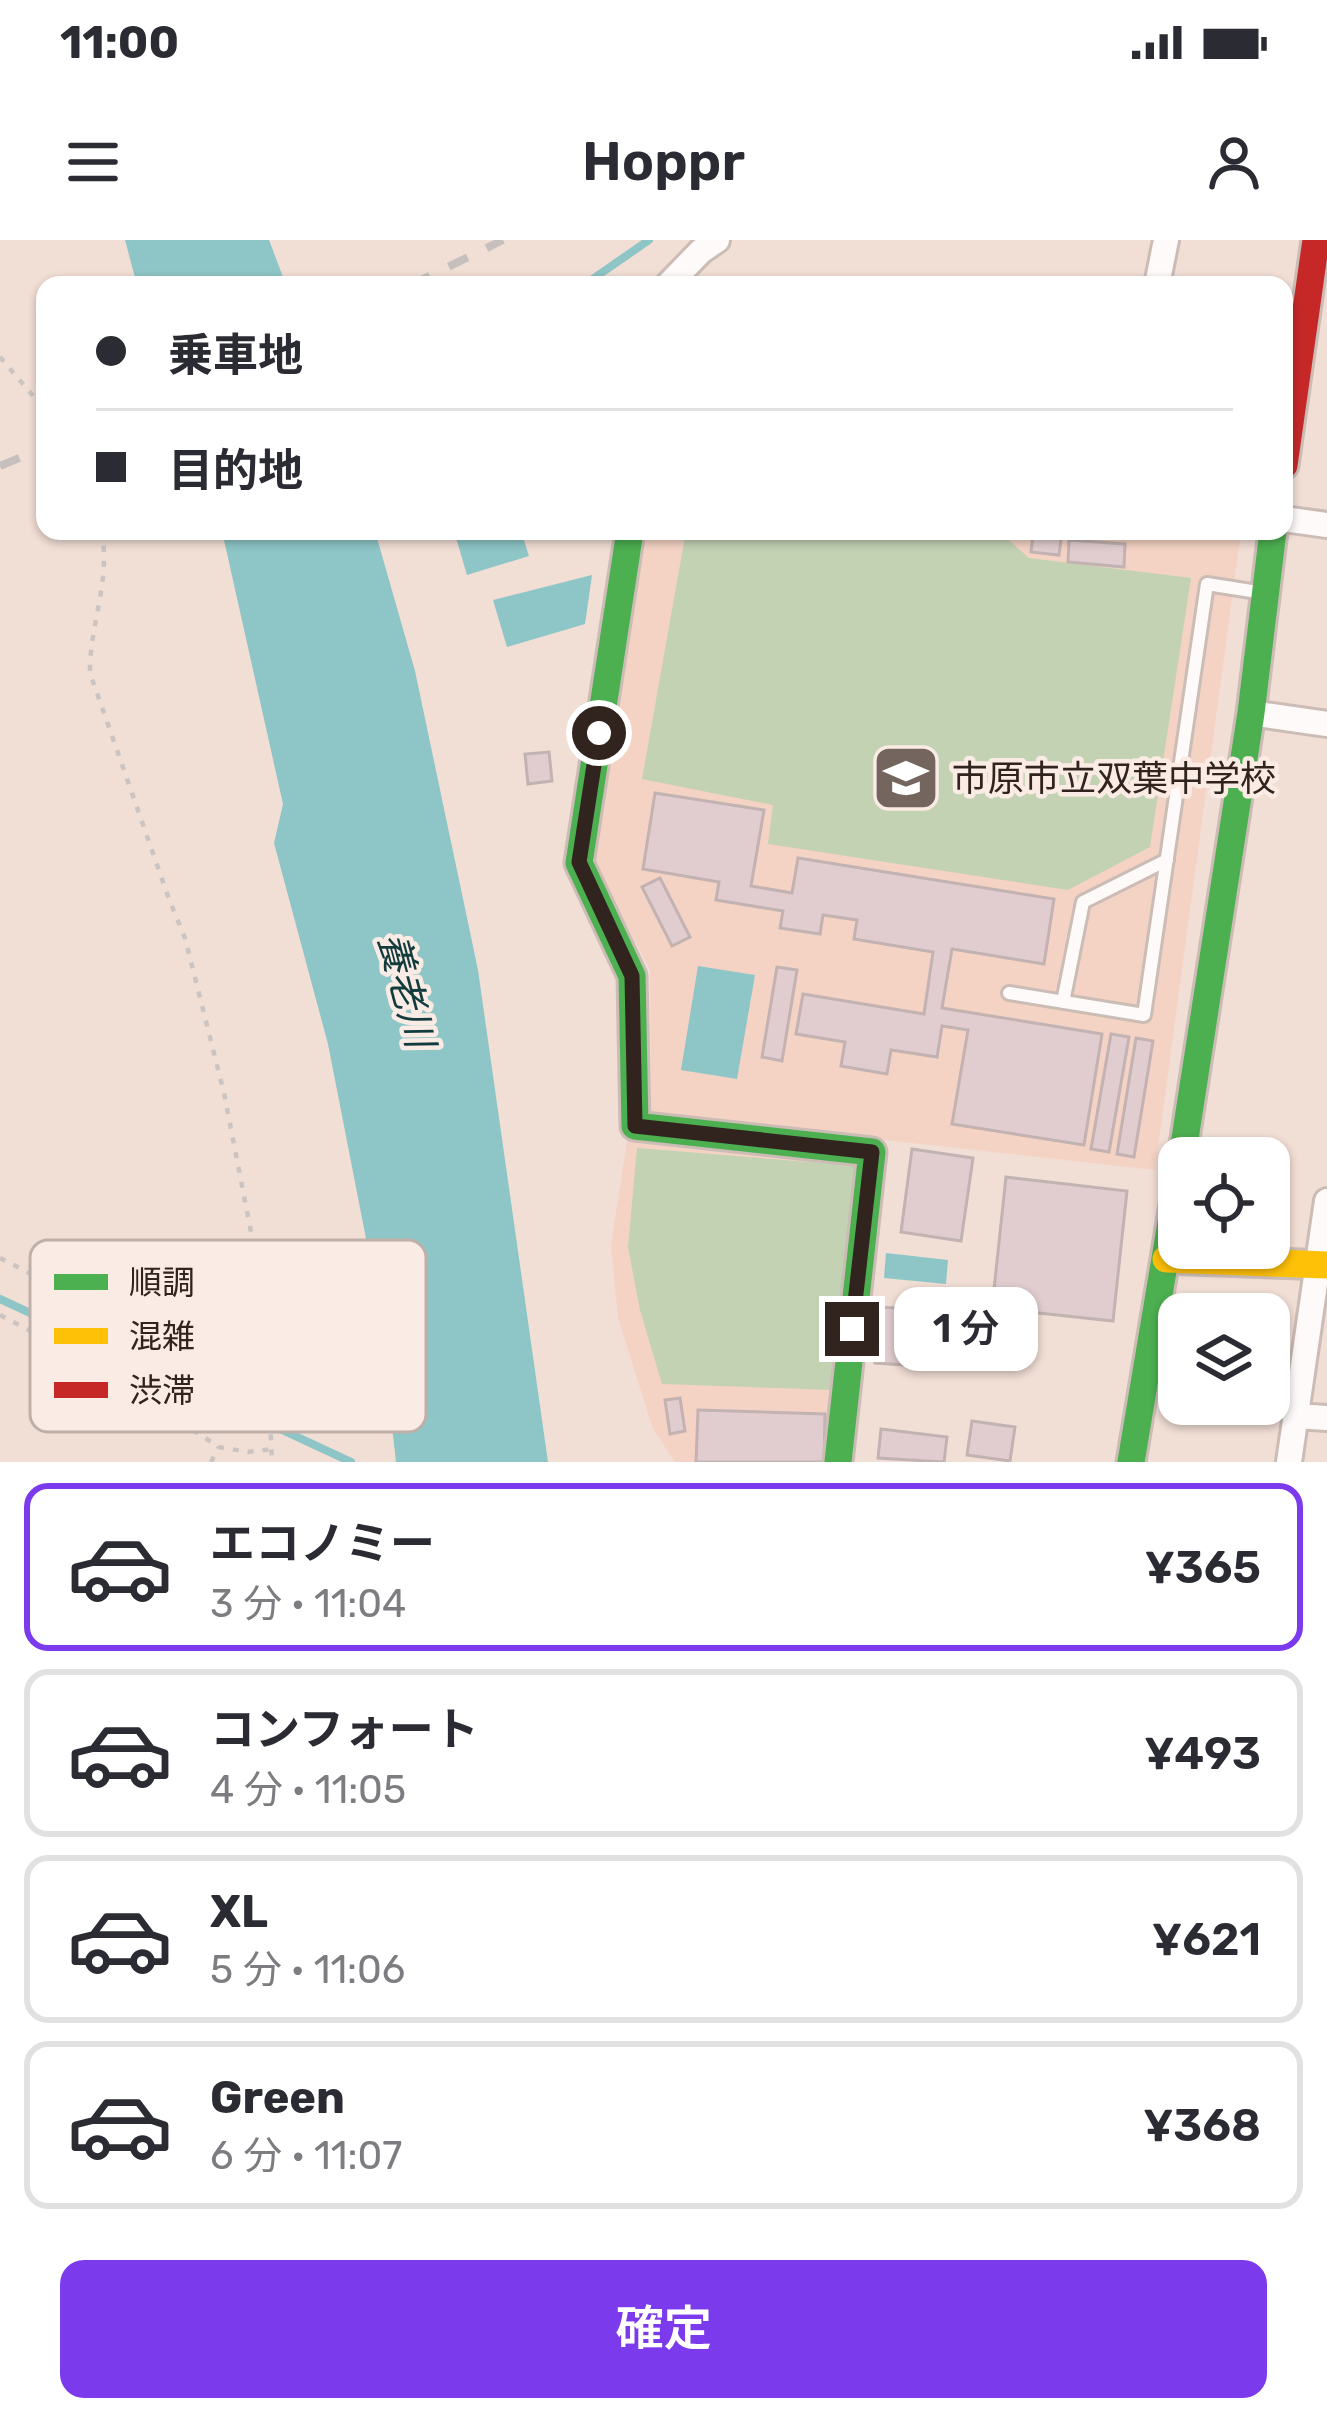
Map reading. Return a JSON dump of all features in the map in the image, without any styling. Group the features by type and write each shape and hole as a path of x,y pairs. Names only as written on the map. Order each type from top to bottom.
{"street":[{"path":"678,276 717,240"},
{"path":"1159,276 1166,240"},
{"path":"1293,374 1316,240"},
{"path":"1293,520 1327,526"},
{"path":"629,540 579,862 632,976 635,1126 872,1152 838,1462"},
{"path":"1185,1137 1251,713 1272,540"},
{"path":"1251,713 1327,724"},
{"path":"1289,1462 1322,1265 1327,1201"},
{"path":"1290,1264 1322,1265"},
{"path":"1131,1462 1164,1269"},
{"path":"1296,1416 1327,1418"}],"lane":[{"path":"1010,993 1144,1015 1207,584 1266,593"},
{"path":"1063,1002 1083,902 1167,860"}],"path":[{"path":"0,357 36,399"},
{"path":"103,540 90,674 185,938 224,1093 253,1240"},
{"path":"0,1258 30,1273"},
{"path":"0,1316 30,1331"},
{"path":"196,1432 219,1447 248,1452 272,1449"},
{"path":"272,1432 272,1462"},
{"path":"211,1462 219,1447"}],"shaded area":[{"name":"市原市立双葉中学校","path":"641,540 1240,540 1155,1170 651,1114 650,970 591,857"},
{"path":"628,1135 865,1158 833,1462 675,1462 653,1429 618,1318 611,1245"}],"green space":[{"path":"684,540 1009,540 1029,558 1191,578 1150,847 1068,890 768,844 773,805 642,779"},
{"path":"637,1148 859,1166 833,1390 662,1384 628,1247"}],"water":[{"path":"125,240 269,240 283,276 135,276"},
{"name":"養老川","path":"224,540 378,540 415,671 478,970 548,1462 396,1462 393,1432 426,1432 426,1240 366,1240 328,1044 274,843 283,804"},
{"path":"457,540 524,540 529,556 467,575"},
{"path":"592,575 585,624 507,647 493,600"},
{"path":"698,966 755,975 737,1079 681,1070"},
{"path":"886,1253 948,1260 946,1284 884,1278"}],"building":[{"path":"1032,540 1061,540 1059,555 1031,552"},
{"path":"1069,540 1125,544 1124,567 1068,562"},
{"path":"549,752 552,781 528,784 525,754"},
{"path":"655,793 764,810 751,886 792,893 798,858 1054,899 1044,964 952,949 942,1008 1102,1034 1084,1145 952,1124 968,1030 942,1026 937,1057 891,1050 887,1074 841,1066 845,1042 796,1034 803,994 924,1014 933,952 854,939 857,920 823,915 820,934 780,928 783,911 716,900 719,882 643,869"},
{"path":"660,878 690,937 672,946 642,887"},
{"path":"777,967 797,970 782,1061 762,1057"},
{"path":"1111,1034 1129,1037 1109,1152 1091,1149"},
{"path":"1136,1038 1153,1041 1134,1157 1117,1154"},
{"path":"912,1149 973,1158 961,1241 901,1232"},
{"path":"1006,1177 1127,1191 1113,1321 992,1308"},
{"path":"879,1307 940,1311 936,1367 875,1363"},
{"path":"680,1398 685,1431 670,1434 665,1400"},
{"path":"698,1410 825,1414 824,1462 696,1462"},
{"path":"972,1421 1015,1427 1010,1461 967,1455"},
{"path":"881,1429 947,1437 944,1462 878,1458"}],"waterway":[{"path":"597,276 649,240"},
{"path":"0,1299 30,1313"},
{"path":"286,1432 351,1462"}],"railway":[{"path":"429,276 503,240"},
{"path":"0,466 36,451"}],"traffic: fast":[{"path":"629,540 579,863 632,976 635,1126 872,1152 838,1462"},
{"path":"1185,1137 1251,713 1272,540"},
{"path":"1131,1462 1163,1269"}],"traffic: slow":[{"path":"1290,1264 1327,1265"}],"traffic: jam":[{"path":"1293,402 1316,240"}],"place":[{"name":"市原市立双葉中学校","path":"906,778"}],"route":[{"path":"599,733 579,862 632,976 635,1126 872,1152 852,1329"}]}
